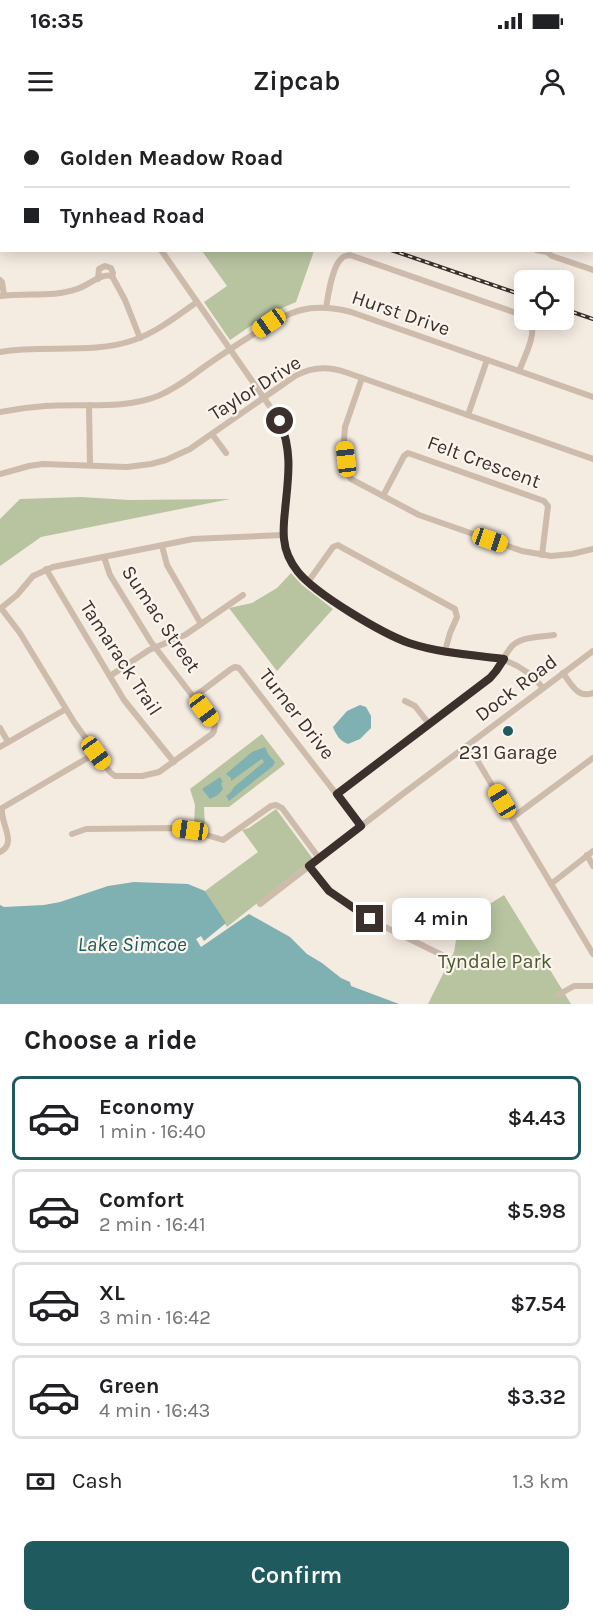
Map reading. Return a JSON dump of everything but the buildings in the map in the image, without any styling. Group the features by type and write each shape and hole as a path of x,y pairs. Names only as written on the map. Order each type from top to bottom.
{"street":[{"path":"162,252 280,421 288,445 289,463 283,535 286,549 299,574 353,614 392,635 411,643 445,651 504,659 525,669 543,688"},
{"path":"548,252 552,256 593,270"},
{"path":"326,308 329,288 337,265 341,259 350,255 514,312"},
{"path":"0,280 2,296 63,293 85,286 104,276 112,276 141,338"},
{"path":"0,352 23,348 105,346 127,342 141,338 161,327 197,302"},
{"name":"Hurst Drive","path":"0,412 45,406 134,403 163,394 177,387 282,316 304,310 326,308 351,312 593,397"},
{"path":"519,371 533,330"},
{"path":"468,415 487,360"},
{"name":"Taylor Drive","path":"0,474 37,465 127,467 159,462 186,452 301,373 313,369 334,369 362,378 593,459"},
{"path":"362,378 345,427 344,440 348,474 351,479 419,515 522,551 542,555 566,555 593,549"},
{"path":"89,405 90,465"},
{"path":"212,434 226,453"},
{"name":"Felt Crescent","path":"383,496 404,456 408,453 544,501 548,506 542,555"},
{"path":"174,762 159,772 149,775 115,776 110,772 66,709 20,633 0,608 17,595 33,576 46,569 201,538 283,535"},
{"path":"308,582 333,547 338,545 454,609 457,617 445,651"},
{"path":"162,546 169,570 201,624"},
{"name":"Sumac Street","path":"104,557 110,575 156,648 215,725 214,731 174,762"},
{"name":"Tamarack Trail","path":"46,569 127,704 174,762"},
{"path":"110,676 149,650 180,638 243,595"},
{"path":"337,794 493,675 509,649 516,643 535,637 554,635"},
{"name":"Dock Road","path":"260,904 593,651"},
{"name":"Turner Drive","path":"194,697 233,667 239,668 361,826"},
{"path":"563,673 580,693 586,695 593,693"},
{"path":"405,701 415,706 429,724"},
{"path":"0,747 66,709"},
{"path":"0,728 8,742"},
{"path":"468,745 593,954"},
{"path":"0,852 7,848 8,843 2,808 96,753"},
{"path":"512,818 593,758"},
{"path":"72,834 86,829 176,828 223,840 271,806 276,805 282,808 319,858"},
{"path":"551,884 590,853 593,866"},
{"path":"309,866 329,891 357,911 442,955"},
{"path":"558,995 574,986 593,986"}],"green space":[{"path":"203,252 314,252 296,302 268,314 230,340 204,302 227,286"},
{"path":"81,497 129,500 230,499 41,537 0,566 0,519 20,499"},
{"path":"291,573 302,585 333,609 277,671 229,608 252,603 277,588"},
{"path":"262,734 285,764 229,807 204,807 205,827 194,824 195,805 190,789"},
{"path":"276,809 313,859 227,927 205,891 258,852 242,830 249,828"},
{"name":"Tyndale Park","path":"504,895 571,1004 428,1004 454,952 459,923"}],"water":[{"path":"360,705 366,707 371,716 371,728 360,739 348,744 335,733 333,727 347,711"},
{"path":"265,747 275,762 273,766 229,801 226,796 234,787 264,762 260,760 231,781 226,774 252,752"},
{"path":"220,777 223,789 210,799 202,789"},
{"name":"Lake Simcoe","path":"134,882 188,884 205,891 226,923 204,941 201,936 196,939 201,947 249,914 290,937 307,954 350,982 351,986 399,1004 0,1004 0,905 4,907 44,905 108,886"}],"railway":[{"path":"397,252 514,292"},
{"path":"574,312 593,319"}],"place":[{"name":"231 Garage","path":"508,731"}],"route":[{"path":"280,421 287,440 289,457 283,535 287,552 299,574 353,614 405,641 434,649 504,659 490,678 337,794 361,826 309,866 329,891 370,919"}]}
